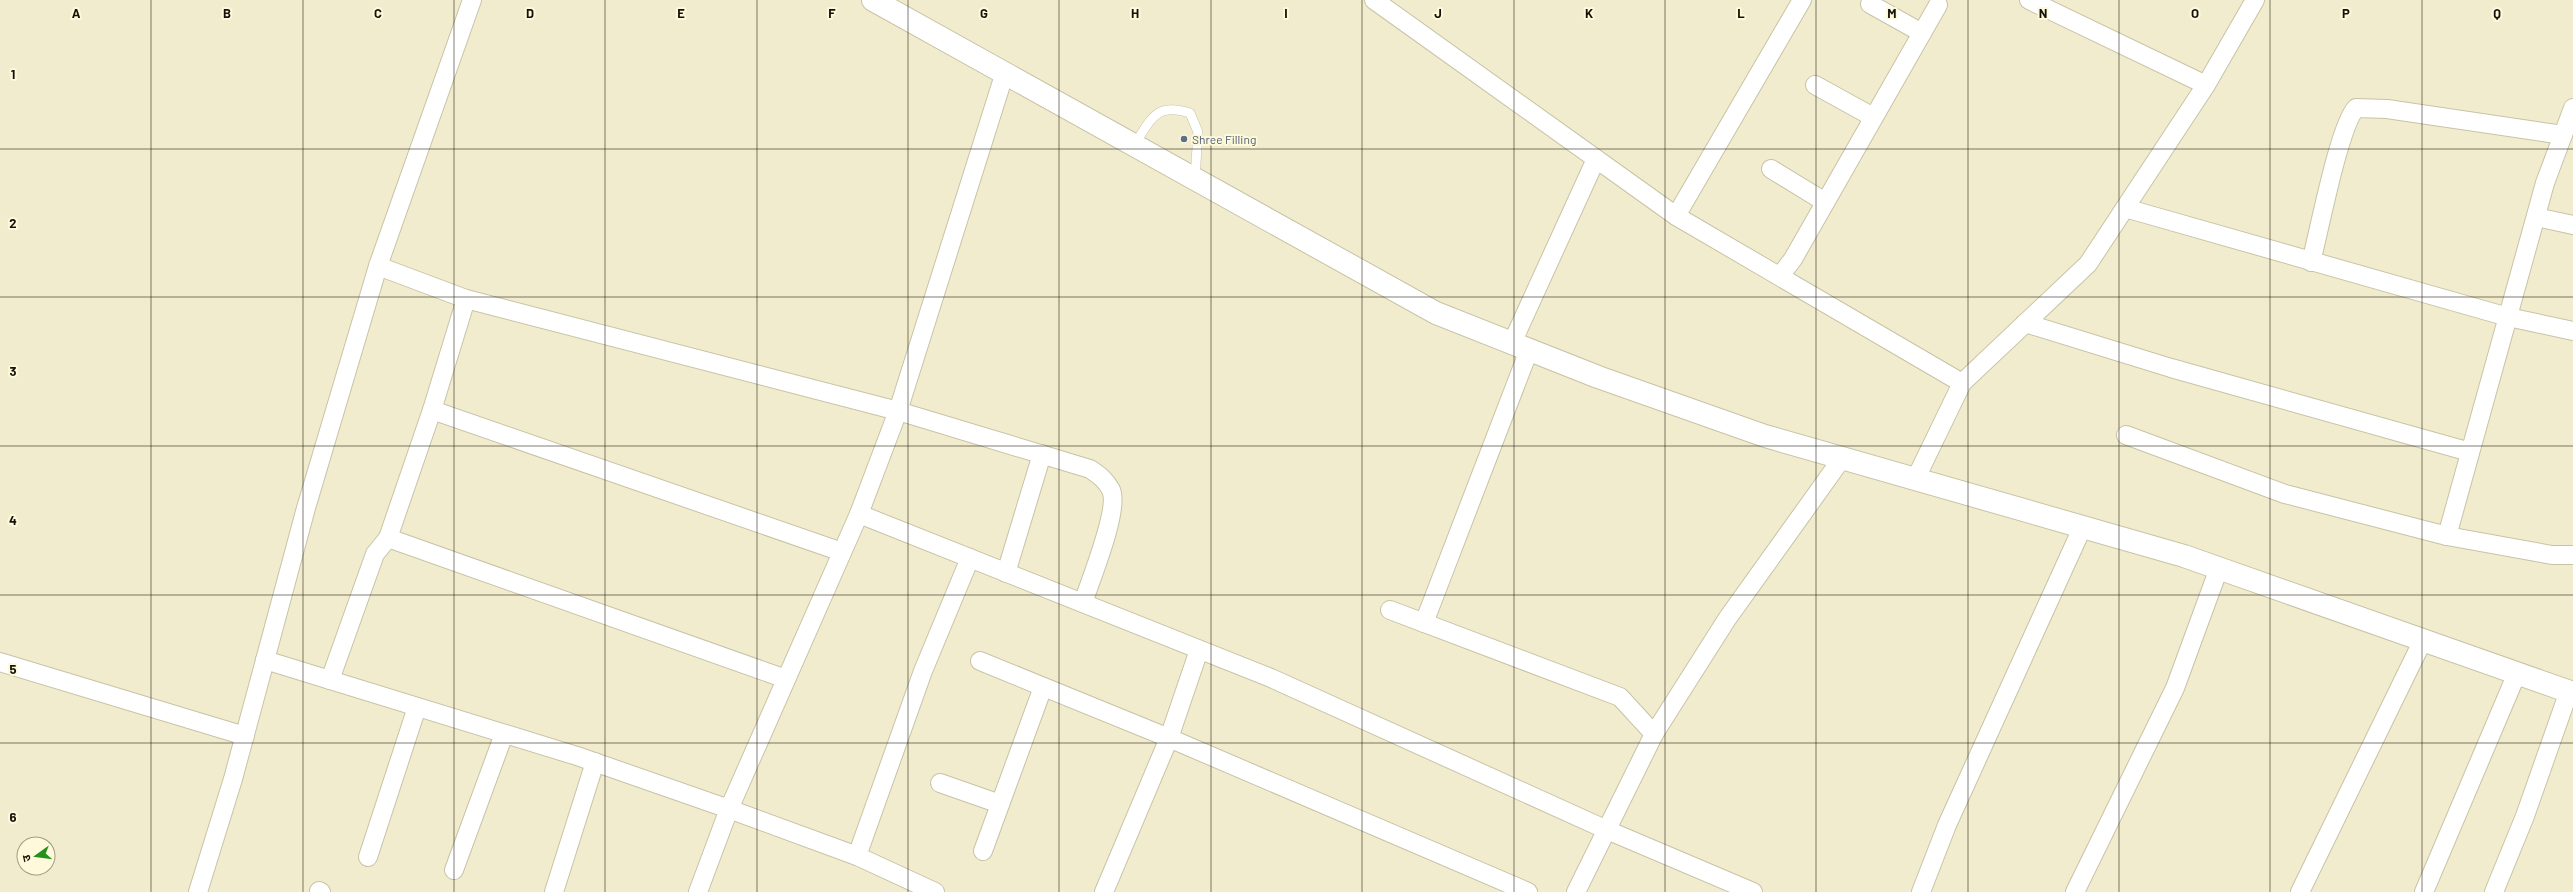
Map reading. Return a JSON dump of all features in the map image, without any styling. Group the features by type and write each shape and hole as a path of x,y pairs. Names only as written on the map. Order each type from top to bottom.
{"street":[{"path":"198,892 245,736 306,508 378,266 472,0"},
{"path":"874,0 1436,313 1765,436 2083,526 2220,568 2571,692 2525,816 2494,892"},
{"path":"1374,0 1676,216 1962,383"},
{"path":"1676,216 1802,0"},
{"path":"2029,0 2206,85"},
{"path":"1916,478 1962,383 2088,264 2206,85 2255,0"},
{"path":"1870,4 1922,33"},
{"path":"1780,276 1793,259 1938,5"},
{"path":"698,892 729,809 859,514 898,411 1005,72"},
{"path":"1814,85 1874,117"},
{"path":"2311,262 2342,138 2352,113 2356,108 2387,109 2563,135"},
{"path":"2447,536 2545,183 2573,108"},
{"path":"1424,623 1521,346 1596,159"},
{"path":"1770,169 1825,202"},
{"path":"2125,208 2508,317 2573,331"},
{"path":"2536,217 2573,225"},
{"path":"378,266 466,299 898,411 1090,469 1103,478 1112,491 1114,509 1083,603"},
{"path":"330,680 375,554 388,538 432,410 466,299"},
{"path":"2025,323 2171,368 2470,452"},
{"path":"432,410 842,552"},
{"path":"2126,435 2285,494 2447,536 2552,555 2573,555"},
{"path":"1006,573 1042,454"},
{"path":"1576,892 1654,734 1728,619 1843,457"},
{"path":"859,514 1271,678 1607,830 1753,892"},
{"path":"1921,892 1948,825 2083,526"},
{"path":"388,538 786,679"},
{"path":"857,856 923,671 970,558"},
{"path":"2076,892 2175,688 2220,568"},
{"path":"1390,610 1620,697 1654,734"},
{"path":"2300,892 2423,640"},
{"path":"1104,892 1169,738 1200,650"},
{"path":"265,660 595,762 857,856 935,892"},
{"path":"980,661 1169,738 1528,892"},
{"path":"0,662 245,736"},
{"path":"2424,892 2517,673"},
{"path":"983,851 1043,687"},
{"path":"368,857 417,707"},
{"path":"454,870 504,734"},
{"path":"554,892 595,762"},
{"path":"940,783 1000,804"}],"lane":[{"path":"1135,144 1154,114 1173,108 1190,113 1198,132 1194,178"}],"place":[{"name":"Shree Filling","path":"1184,139"}]}
